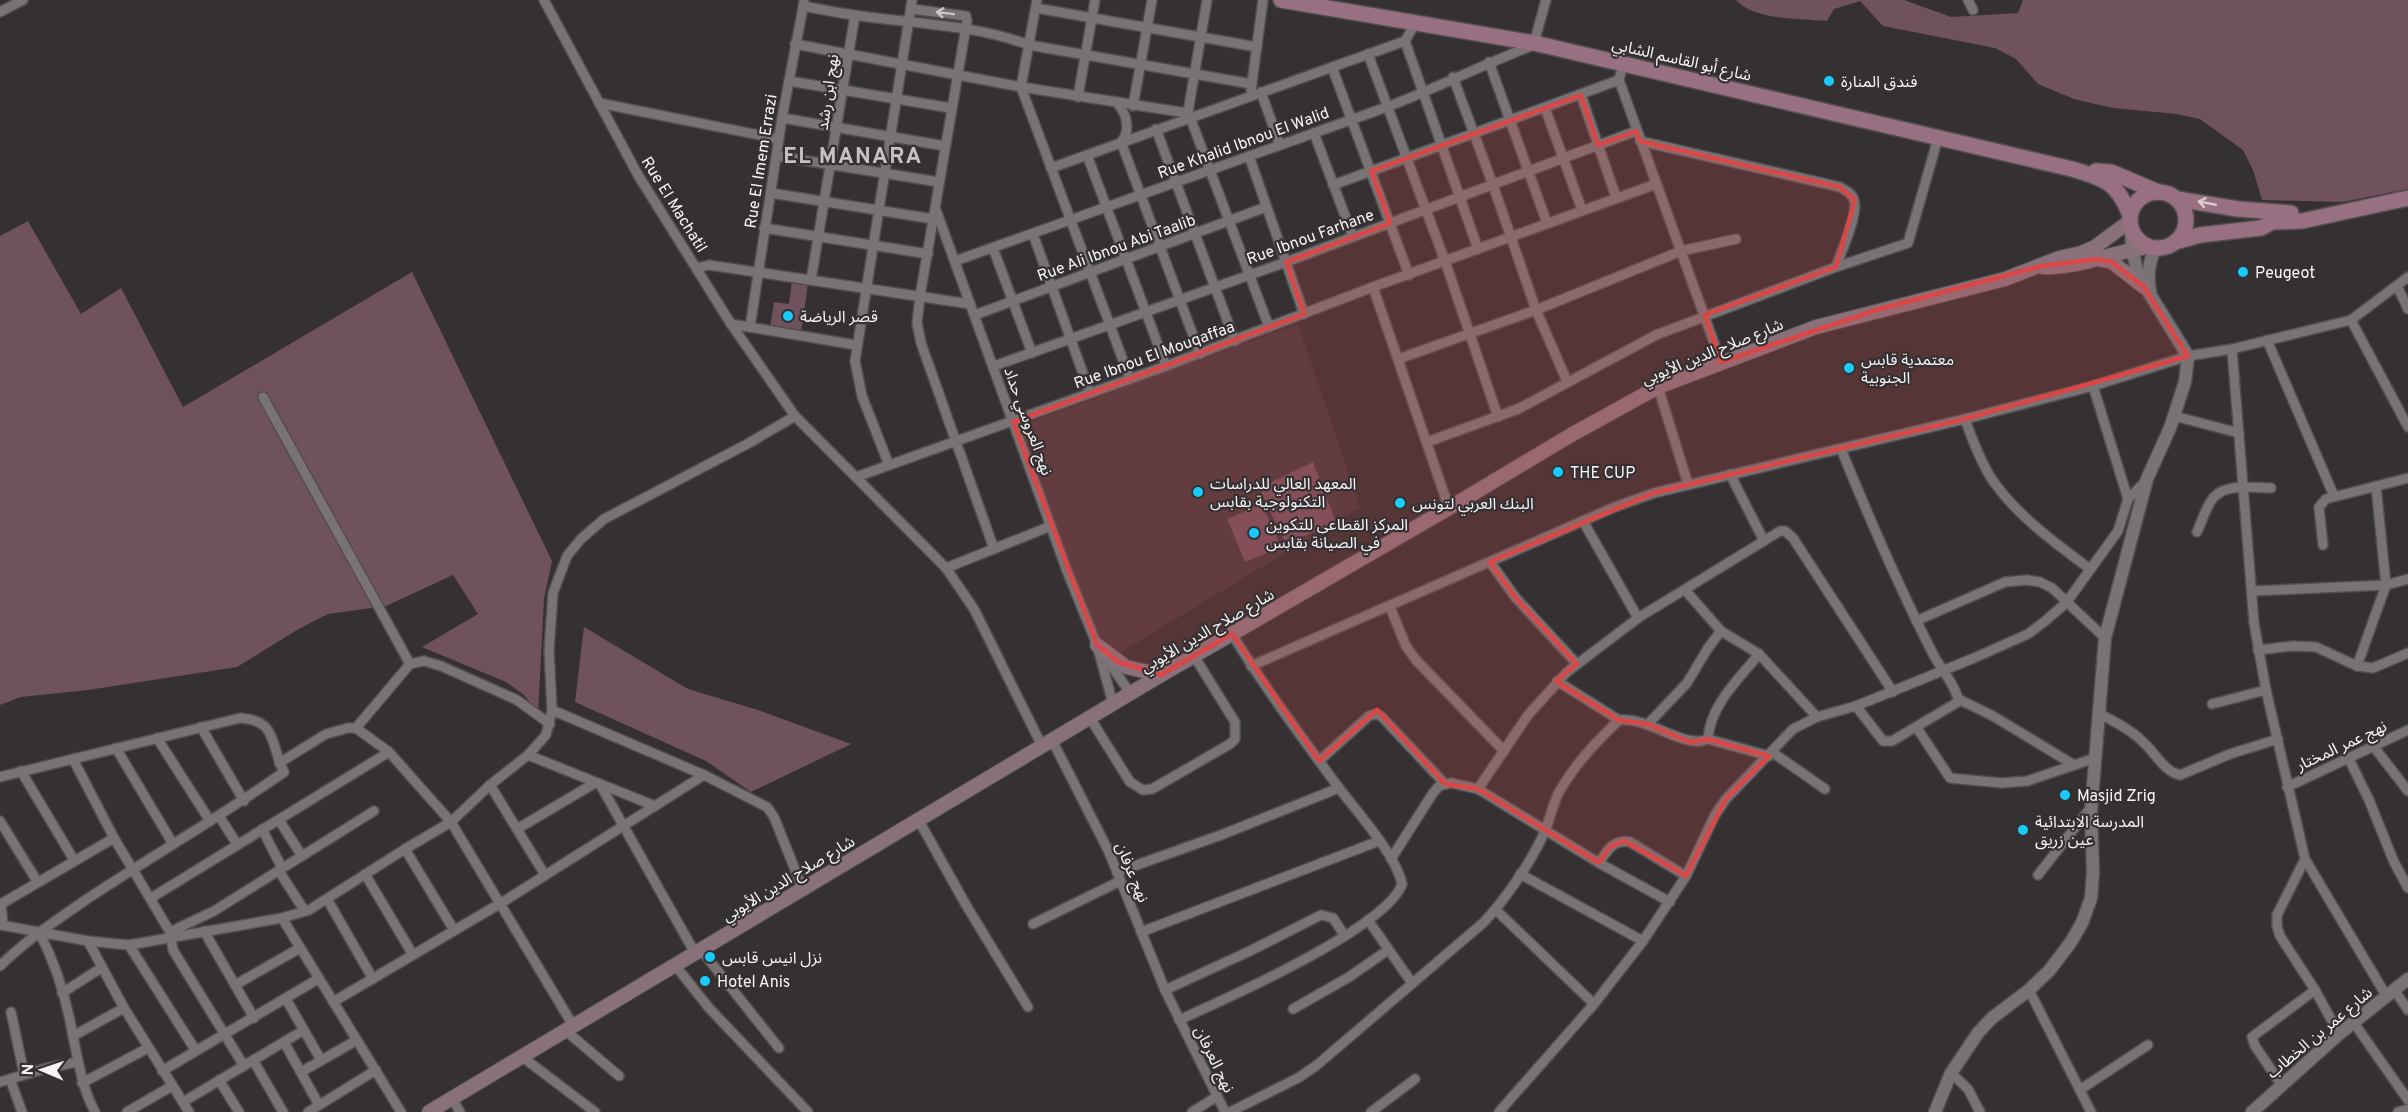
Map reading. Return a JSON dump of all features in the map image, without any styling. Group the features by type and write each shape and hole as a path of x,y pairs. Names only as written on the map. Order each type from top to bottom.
{"main road":[{"name":"شارع أبو القاسم الشابي","path":"1281,0 1536,44 2072,169 2110,183 2124,199 2130,222"},
{"name":"شارع أبو القاسم الشابي","path":"2072,169 2111,172 2158,192"},
{"path":"2327,214 2238,209 2177,199 2158,192 2140,198 2130,222 2138,240 2152,247 2163,247 2200,235 2261,228 2272,222 2302,221 2408,198"},
{"path":"2175,242 2184,229 2186,221 2185,213 2177,199"},
{"path":"2238,209 2262,216 2272,222"},
{"name":"شارع صلاح الدين الأيوبي","path":"429,1112 802,887 1161,675 1571,435 1658,387 1816,327 2005,279 2096,247 2130,222"},
{"name":"شارع صلاح الدين الأيوبي","path":"2041,266 2060,268 2132,249 2152,247"},
{"path":"2097,259 2112,262 2144,287"},
{"path":"1097,645 1126,667 1161,675"}],"street":[{"path":"0,12 23,0"},
{"name":"Rue El Machatil","path":"544,0 638,175 731,324 795,416 946,568"},
{"path":"1078,97 1095,0"},
{"path":"1133,106 1152,0"},
{"path":"1207,0 1188,116 1269,327"},
{"path":"1250,96 1263,0"},
{"path":"1536,44 1546,0"},
{"path":"1968,0 1972,10"},
{"path":"804,3 855,15 965,29 1029,45 1252,84"},
{"name":"Rue El Imem Errazi","path":"750,327 764,228 804,3"},
{"path":"1130,379 1069,220 1022,87 1037,4 1092,18 1257,47"},
{"path":"889,465 857,380 855,361 911,5 966,16 917,324 921,343 994,549"},
{"name":"نهج ابن رشد","path":"812,280 855,15"},
{"path":"1051,168 1188,116 1405,41 1415,24"},
{"path":"1405,41 1478,249"},
{"path":"795,44 1188,116"},
{"name":"Rue Khalid Ibnou El Walid","path":"955,261 1387,107 1536,44"},
{"path":"1368,54 1445,261 1498,417"},
{"path":"1489,62 1547,223"},
{"path":"1623,64 1619,80 1721,362"},
{"path":"1332,67 1409,275"},
{"path":"1454,77 1494,185 1536,310 1567,381"},
{"path":"1333,184 1619,80"},
{"path":"789,81 842,92 951,108"},
{"path":"1261,92 1280,145"},
{"path":"1581,95 1616,197"},
{"path":"599,103 779,139"},
{"path":"1118,104 1123,110 1127,126 1126,134 1121,142"},
{"path":"1545,108 1582,210"},
{"path":"783,118 945,146"},
{"path":"1156,129 1235,341"},
{"path":"1314,134 1353,237"},
{"path":"1638,136 1840,187 1849,192 1855,200 1854,212 1836,267"},
{"name":"Rue Ibnou Farhane","path":"994,366 1425,211 1563,157 1598,145 1638,136"},
{"path":"1427,442 1498,417 1656,334 1836,267 1908,243 1938,138"},
{"path":"1121,142 1200,354"},
{"path":"1087,155 1166,366"},
{"path":"777,156 939,182"},
{"path":"1249,156 1304,314"},
{"name":"Rue Ibnou El Mouqaffaa","path":"856,477 1200,354 1373,287 1656,183"},
{"path":"771,193 933,219"},
{"name":"Rue Ali Ibnou Abi Taalib","path":"975,315 1266,207"},
{"name":"نهج العروسي حداد","path":"935,208 1097,645"},
{"path":"1935,1112 1951,1073 1978,1033 1992,1018 2029,990 2049,971 2072,942 2088,908 2093,872 2091,811 2105,638 2147,479 2174,416 2185,382 2188,356 2144,287 2136,268 2130,222"},
{"path":"764,228 872,247 928,254"},
{"path":"1033,234 1090,393"},
{"path":"1398,359 1536,310 1681,251 1736,239"},
{"path":"2152,247 2147,275 2149,290 2155,303"},
{"path":"993,248 1032,353"},
{"path":"697,268 709,265 970,304"},
{"path":"1251,666 1583,521 1654,493 1965,419 2093,386 2188,356 2232,350 2351,320 2408,277"},
{"path":"2397,286 2408,309"},
{"path":"1373,287 1449,508"},
{"path":"2351,320 2408,427"},
{"path":"731,324 856,345"},
{"path":"2267,340 2334,496"},
{"path":"2232,350 2258,650 2305,859 2391,994 2408,1010"},
{"path":"2093,386 2128,499"},
{"path":"1658,387 1688,484"},
{"path":"263,397 410,664"},
{"path":"114,838 1,903 1,925 88,941 129,945 171,935 282,918 309,910 327,899 451,822 490,785 528,755 546,735 552,710 549,650 553,593 563,564 580,538 603,519 749,443 795,416"},
{"path":"2174,416 2240,433"},
{"path":"1965,419 1991,477 2006,497 2058,545 2090,569"},
{"path":"1841,449 1916,621 1942,672 1958,693 1958,702 1892,741 1882,741 1856,706"},
{"path":"1730,474 1764,541"},
{"path":"2323,545 2319,507 2326,499 2408,478"},
{"path":"1499,1112 1594,1004 1643,941 1686,876 1715,815 1726,799 1793,729 1817,717 1893,692 2028,634 2066,603 2118,531 2128,499 2147,479"},
{"path":"2357,666 2386,585 2376,486"},
{"path":"2197,532 2214,497 2233,489 2271,488"},
{"path":"1583,521 1638,618"},
{"path":"946,568 1051,526"},
{"path":"1478,789 1528,715 1557,681 1576,664 1638,618 1780,531 1785,531 1793,538 1893,692"},
{"path":"1491,562 1516,598 1576,664"},
{"name":"نهج عرفان","path":"946,568 974,609 1047,743 1092,816 1179,1020"},
{"path":"2252,591 2386,585 2408,579"},
{"path":"1916,621 2005,582 2017,580 2040,582 2052,588 2105,638"},
{"path":"1685,590 1721,631 1759,654 1817,717"},
{"path":"1390,607 1398,630 1416,660 1504,751"},
{"path":"1648,724 1687,683 1721,631"},
{"path":"1179,1020 1256,985 1345,936 1368,920 1400,890 1401,878 1391,858 1251,666 1232,634"},
{"path":"1097,645 1131,694"},
{"path":"1097,645 1113,704"},
{"path":"2258,650 2293,646 2316,647 2357,666 2373,668 2408,653"},
{"path":"1708,739 1710,726 1718,708 1759,654"},
{"path":"1090,718 1131,782 1136,788 1143,790 1152,789 1230,744 1235,739 1235,722 1194,656"},
{"path":"356,728 410,664 424,661 441,666 517,700 550,724"},
{"path":"1557,681 1619,720 1648,724 1690,742 1702,742 1708,739 1770,754 1825,789"},
{"path":"2212,704 2266,690"},
{"path":"1958,699 1993,716 2074,765"},
{"path":"552,710 704,775 766,807 774,817 802,887"},
{"path":"2098,713 2141,740 2172,773 2180,775 2230,754 2278,739"},
{"path":"1319,761 1369,716 1376,714 1382,716 1444,784"},
{"path":"0,777 240,718 261,722 268,729 284,772 244,801 132,869 39,932 0,966"},
{"path":"1230,1112 1298,1078 1317,1065 1496,910 1545,830 1559,793 1571,773 1581,758 1619,720"},
{"path":"201,727 244,801"},
{"path":"279,763 326,734 356,728 389,752 442,809 451,822 501,903 570,1029 619,1076"},
{"path":"1917,728 1950,778 2002,783 2027,781 2095,758"},
{"name":"نهج عمر المختار","path":"2287,787 2408,730"},
{"path":"158,738 215,818 237,844"},
{"path":"2374,747 2406,786"},
{"path":"116,748 173,844"},
{"path":"150,898 389,752"},
{"path":"528,755 655,807"},
{"path":"73,759 114,838 171,935 173,950 224,1035 248,1063 283,1112"},
{"path":"2349,759 2369,800 2394,862 2408,888"},
{"path":"21,771 74,860"},
{"path":"333,1002 501,903 704,775"},
{"path":"1391,858 1433,793 1444,784 1451,783 1478,789 1599,863 1670,902"},
{"path":"598,784 698,951 779,1048"},
{"path":"517,828 598,784"},
{"path":"490,785 545,875"},
{"path":"1032,924 1119,876 1339,788"},
{"path":"171,935 214,911 374,811"},
{"path":"2038,875 2071,830 2088,811 2091,811"},
{"path":"918,819 978,926 1028,1007"},
{"path":"279,820 302,856"},
{"path":"0,821 37,881"},
{"path":"262,830 304,910"},
{"path":"1141,932 1379,841"},
{"path":"1599,863 1610,847 1624,841 1630,842 1686,876"},
{"path":"405,849 454,930"},
{"path":"2305,859 2277,915 2277,926 2339,1034"},
{"path":"365,874 413,955"},
{"path":"1520,874 1643,941"},
{"path":"327,899 373,979"},
{"path":"1496,910 1594,1004"},
{"path":"1165,990 1321,915 1333,918 1345,936"},
{"path":"282,918 401,1112"},
{"path":"1368,920 1412,983"},
{"path":"204,931 254,1018"},
{"path":"39,932 52,956 73,1036 82,1083 95,1112"},
{"path":"88,941 124,1008 189,1112"},
{"path":"129,945 196,1051"},
{"path":"235,985 300,948"},
{"path":"1293,1009 1349,977 1388,950"},
{"path":"675,965 709,1008 808,1112"},
{"path":"62,993 101,968"},
{"path":"162,1071 318,979"},
{"name":"شارع عمر بن الخطاب","path":"2252,1112 2339,1034 2408,979"},
{"path":"2029,990 2091,1112"},
{"path":"2282,1084 2255,1046 2252,1037 2315,990"},
{"path":"286,999 321,1060"},
{"path":"73,1036 124,1008"},
{"path":"11,1012 24,1074"},
{"name":"نهج العرفان","path":"1179,1020 1225,1112"},
{"path":"2354,1023 2408,1100"},
{"path":"183,1102 304,1030"},
{"path":"301,1072 357,1040"},
{"path":"284,1042 319,1105"},
{"path":"2081,1089 2148,1045"},
{"path":"82,1083 148,1048"},
{"path":"521,1056 595,1112"},
{"path":"0,1082 77,1062"},
{"path":"308,1112 376,1070"},
{"path":"1951,1073 1968,1089 1980,1112"},
{"path":"10,1079 22,1112"},
{"path":"1371,1112 1385,1108 1415,1079"},
{"path":"219,1080 239,1112"},
{"path":"127,1112 172,1086"},
{"path":"451,1097 460,1112"},
{"path":"1192,1112 1216,1097"},
{"path":"2398,1112 2408,1109"}],"highlighted area":[{"path":"1581,95 1598,145 1636,131 1640,141 1840,187 1855,200 1836,267 1705,315 1721,362 1879,309 2041,266 2097,259 2112,262 2144,287 2188,356 1965,419 1654,493 1490,562 1516,598 1577,664 1556,681 1619,720 1648,724 1690,742 1708,739 1769,756 1726,799 1686,876 1624,841 1610,847 1599,863 1478,789 1445,784 1377,710 1319,761 1232,634 1161,675 1118,662 1097,645 1013,422 1304,314 1286,262 1390,223 1371,171"}],"shaded area":[{"path":"1736,0 1904,0 1951,17 2018,13 2023,0 2408,0 2408,189 2342,202 2262,200 2253,170 2243,150 2200,119 2176,114 2113,108 2074,99 2038,84 2016,59 1995,48 1883,26 1860,1 1834,9 1827,21 1766,15 1744,7"},
{"path":"28,221 81,314 121,288 183,407 412,272 552,561 544,599 538,713 524,695 506,682 422,647 478,614 453,575 386,606 328,614 237,667 88,690 21,697 0,705 0,236"},
{"name":"قصر الرياضة","path":"792,280 808,283 801,334 770,328 774,302 789,304"},
{"name":"المعهد العالي للدراسات التكنولوجية بقابس","path":"1298,324 1360,508 1116,655 1099,650 1018,427"},
{"path":"1313,462 1336,522 1286,544 1259,488"},
{"name":"المركز القطاعى للتكوين في الصيانة بقابس","path":"1262,504 1281,547 1245,562 1227,519"},
{"path":"584,627 688,689 758,710 851,744 751,792 706,761 575,702"}],"place":[{"name":"فندق المنارة","path":"1829,81"},
{"name":"Peugeot","path":"2243,272"},
{"name":"قصر الرياضة","path":"788,316"},
{"name":"معتمدية قابس الجنوبية","path":"1849,368"},
{"name":"THE CUP","path":"1558,472"},
{"name":"المعهد العالي للدراسات التكنولوجية بقابس","path":"1198,492"},
{"name":"البنك العربي لتونس","path":"1400,503"},
{"name":"المركز القطاعى للتكوين في الصيانة بقابس","path":"1254,533"},
{"name":"Masjid Zrig","path":"2065,795"},
{"name":"المدرسة الابتدائية عين زريق","path":"2023,830"},
{"name":"نزل انيس قابس","path":"710,957"},
{"name":"Hotel Anis","path":"705,981"}],"district":[{"name":"EL MANARA","path":"853,155"}]}
